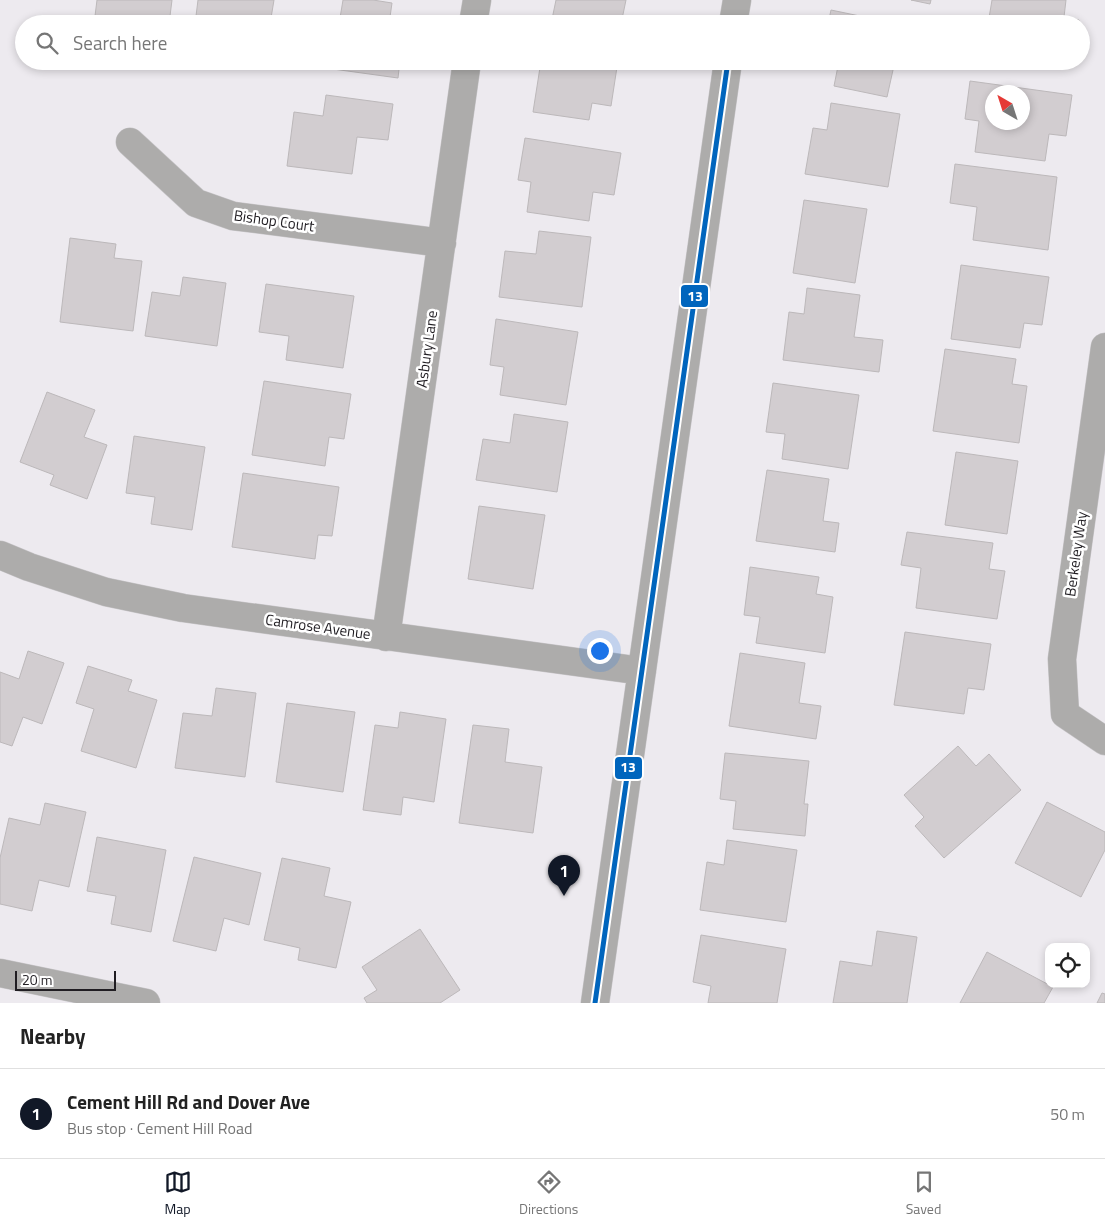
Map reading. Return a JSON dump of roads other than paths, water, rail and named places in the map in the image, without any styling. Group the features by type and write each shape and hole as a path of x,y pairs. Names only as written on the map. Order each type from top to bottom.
{"street":[{"path":"474,15 477,0"},
{"path":"734,15 737,0"},
{"name":"Asbury Lane","path":"386,637 466,70"},
{"path":"595,1003 727,70"},
{"name":"Bishop Court","path":"130,142 196,203 233,216 442,243"},
{"name":"Berkeley Way","path":"1105,347 1062,659 1065,714 1105,741"},
{"name":"Camrose Avenue","path":"0,555 29,567 106,592 183,608 642,671"},
{"path":"0,973 146,1003"}],"place":[{"name":"Cement Hill Rd and Dover Ave","path":"564,896"}]}
